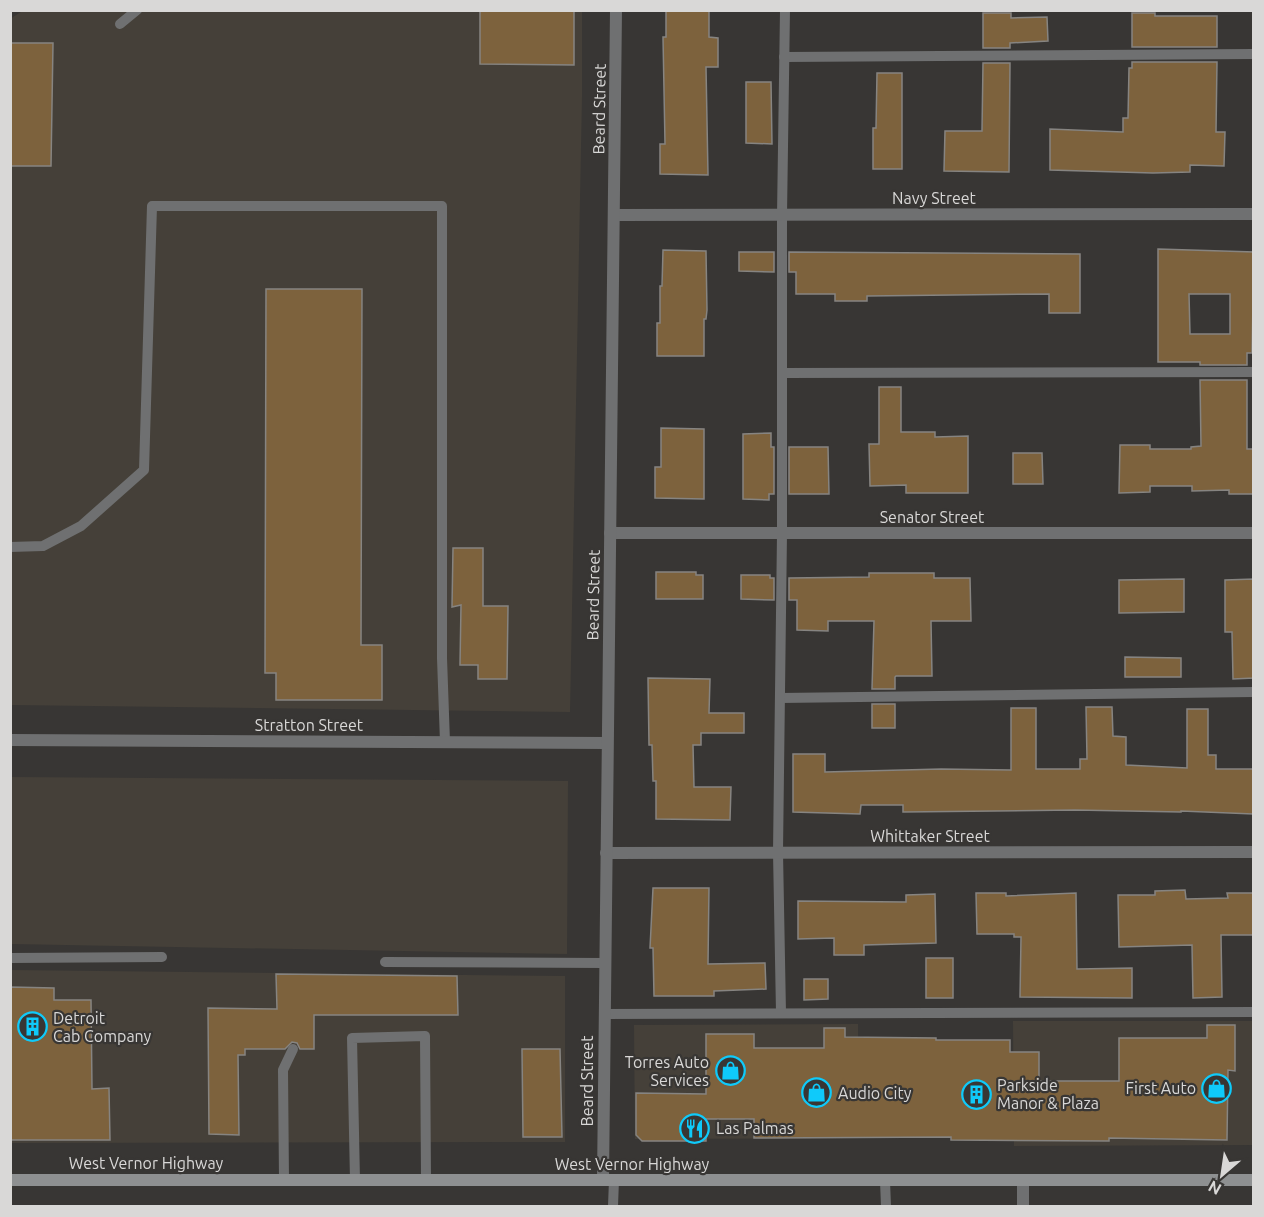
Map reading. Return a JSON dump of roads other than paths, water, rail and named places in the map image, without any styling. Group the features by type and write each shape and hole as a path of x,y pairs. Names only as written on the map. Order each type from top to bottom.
{"street":[{"name":"Beard Street","path":"608,1180 604,1014 616,10"},
{"name":"Navy Street","path":"614,215 1254,214"},
{"name":"Senator Street","path":"610,533 1254,533"},
{"name":"Stratton Street","path":"10,740 607,743"},
{"name":"Whittaker Street","path":"606,853 1254,852"},
{"name":"West Vernor Highway","path":"10,1180 1254,1180"},
{"path":"1023,1180 1023,1206"}],"lane":[{"path":"120,24 137,10"},
{"path":"781,1013 778,852 785,10"},
{"path":"784,57 1254,54"},
{"path":"10,547 43,546 81,526 144,470 152,206 442,206 442,658 445,742"},
{"path":"782,373 1254,372"},
{"path":"780,698 1254,692"},
{"path":"10,958 162,957"},
{"path":"385,962 605,963"},
{"path":"604,1014 1254,1012"},
{"path":"354,1180 352,1038 425,1036 426,1180"},
{"path":"284,1180 282,1070 294,1049"},
{"path":"608,1180 613,1206"},
{"path":"885,1180 886,1206"}],"place":[{"name":"Detroit Cab Company","path":"32,1027"},
{"name":"Torres Auto Services","path":"730,1071"},
{"name":"First Auto","path":"1217,1088"},
{"name":"Audio City","path":"817,1093"},
{"name":"Parkside Manor & Plaza","path":"976,1094"},
{"name":"Las Palmas","path":"695,1128"}]}
